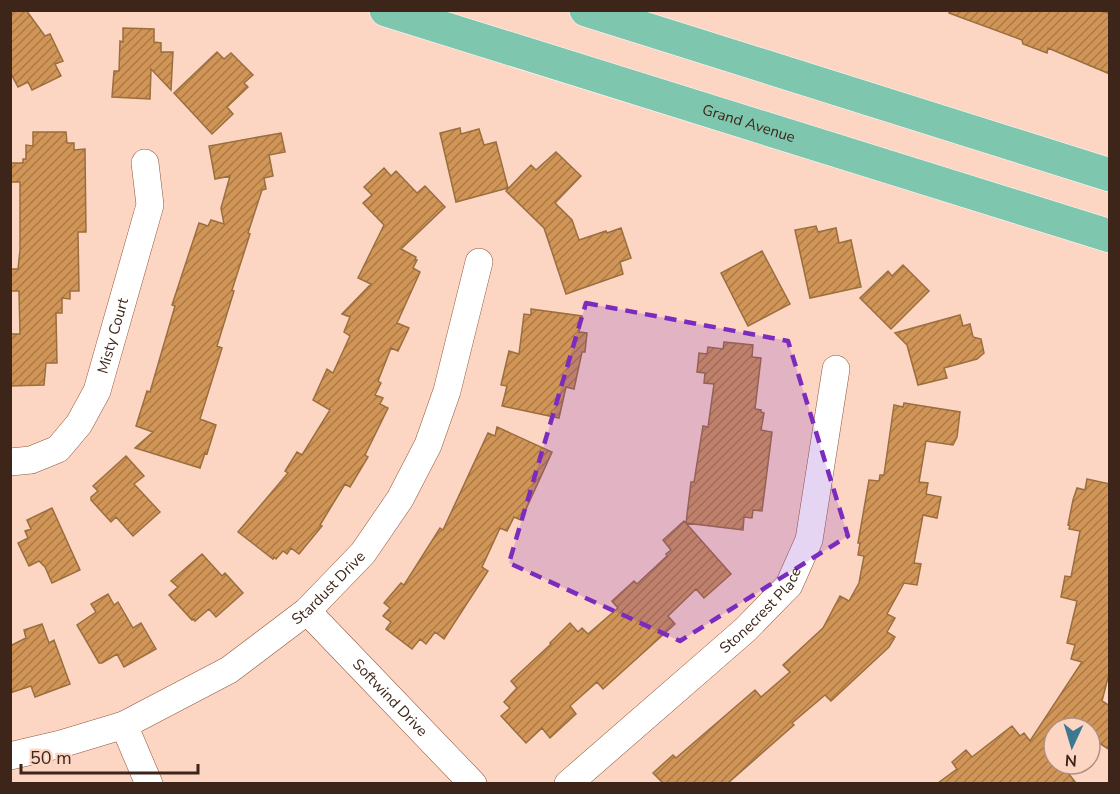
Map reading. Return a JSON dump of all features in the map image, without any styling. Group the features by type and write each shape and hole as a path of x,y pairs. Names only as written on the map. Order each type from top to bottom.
{"main road":[{"name":"Grand Avenue","path":"386,10 1110,237"},
{"path":"586,10 1110,175"}],"street":[{"name":"Misty Court","path":"10,462 31,460 58,449 79,424 97,391 150,205 145,163"},
{"name":"Stardust Drive","path":"10,756 61,744 124,725 229,670 307,611 363,553 400,500 428,444 447,390 479,262"},
{"name":"Stonecrest Place","path":"568,783 745,630 789,585 809,540 836,369"},
{"name":"Softwind Drive","path":"307,611 472,783"},
{"path":"124,725 149,783"}],"highlighted area":[{"path":"586,303 788,341 848,536 680,641 509,563"}],"building":[{"path":"10,10 26,10 45,36 50,34 63,61 55,64 61,76 32,90 28,82 18,87 10,72"},
{"path":"950,10 1100,10 1110,14 1110,74 1048,48 1047,53 1023,44 1022,40 949,13"},
{"path":"123,28 154,29 154,42 161,43 161,52 173,52 171,90 151,69 150,99 112,97 114,71 119,71"},
{"path":"217,52 224,59 231,53 253,75 244,83 248,87 227,107 233,114 212,134 174,93"},
{"path":"460,128 461,134 479,129 484,145 496,142 508,188 456,202 440,133"},
{"path":"33,132 66,132 67,143 74,143 74,150 85,149 86,232 78,232 79,291 70,291 70,299 62,298 62,313 56,313 57,363 46,363 44,385 10,386 10,334 20,334 19,291 10,291 10,269 18,269 20,182 11,182 11,163 23,163 23,159 26,159 26,145 33,146"},
{"path":"281,133 285,152 269,155 273,176 264,178 266,189 262,190 248,233 250,234 217,346 222,348 200,419 216,425 207,454 205,453 200,468 135,448 153,432 136,426 147,391 150,392 175,306 172,305 199,223 208,226 211,220 224,224 221,208 230,176 215,179 209,146"},
{"path":"556,152 581,176 555,203 572,220 579,240 621,228 631,258 620,262 623,274 566,294 544,228 506,191 531,165 536,170"},
{"path":"384,168 391,176 396,171 417,193 425,186 445,207 401,249 416,257 413,268 420,272 397,323 409,328 398,351 391,348 378,381 381,383 375,395 383,398 380,404 388,408 365,455 368,457 350,487 345,484 320,525 322,526 299,554 291,548 287,554 283,551 276,559 274,557 273,559 238,532 288,473 285,471 297,452 302,455 330,410 313,400 327,369 333,373 350,336 344,332 350,317 342,314 371,284 358,278 384,225 363,203 372,195 364,187"},
{"path":"816,226 818,232 836,228 839,243 851,240 861,287 810,298 795,230"},
{"path":"762,251 790,304 748,326 721,273"},
{"path":"903,265 929,291 891,329 860,298 888,271 892,276"},
{"path":"531,309 582,316 579,332 587,333 585,352 582,352 574,389 566,387 559,418 502,406 507,386 501,385 509,351 519,354 524,314 531,315"},
{"path":"960,315 963,326 970,324 973,337 981,339 984,353 977,359 944,368 947,378 918,385 907,345 895,333"},
{"path":"724,342 753,345 752,357 761,358 755,409 764,413 761,430 772,432 762,511 753,510 752,518 744,517 743,530 686,523 691,482 694,482 703,426 708,427 714,384 704,383 705,373 697,372 699,353 707,354 708,347 723,349"},
{"path":"904,403 960,412 957,437 953,445 926,441 919,482 928,483 926,494 941,497 937,518 923,515 914,563 921,564 917,585 904,583 887,614 895,618 887,632 895,637 889,647 831,701 825,695 728,783 663,783 653,773 673,755 676,758 755,690 761,697 790,672 783,665 823,628 840,596 849,601 859,583 864,556 858,555 860,543 858,543 869,480 879,481 880,475 884,475 894,405 903,407"},
{"path":"497,427 552,452 521,520 514,517 507,531 500,528 482,567 488,571 444,639 435,632 426,644 420,639 412,649 386,629 391,622 383,616 390,608 384,603 401,583 404,585 440,528 443,530 488,433 495,436"},
{"path":"126,456 144,476 134,484 160,512 133,536 116,517 111,522 91,500 91,497 98,491 93,486"},
{"path":"1087,479 1110,484 1110,670 1102,701 1110,706 1110,750 1102,745 1102,716 1046,716 1082,662 1071,659 1075,645 1067,643 1077,601 1061,597 1065,576 1071,577 1080,531 1069,529 1068,525 1073,500 1077,488 1085,490"},
{"path":"52,508 80,570 52,583 45,567 39,561 29,566 18,543 28,538 25,531 31,529 27,520"},
{"path":"684,521 731,574 704,598 696,589 668,616 675,624 603,689 597,682 570,706 576,714 550,738 542,728 526,743 501,716 510,708 504,702 517,688 511,681 570,623 578,632 582,628 588,634 618,608 612,601 634,581 637,584 667,556 666,554 671,550 663,540"},
{"path":"202,554 222,576 225,573 243,593 216,617 209,609 195,621 169,595 178,587 171,581"},
{"path":"108,594 114,605 118,602 133,628 141,623 156,649 124,667 117,654 99,663 77,625 96,612 91,604"},
{"path":"42,624 49,643 54,640 70,684 35,697 31,686 10,693 10,646 26,638 24,630"},
{"path":"1042,723 1042,776 1070,776 1076,783 938,783 957,769 952,762 966,750 972,757 1012,726 1020,736 1024,733 1030,741"}]}
